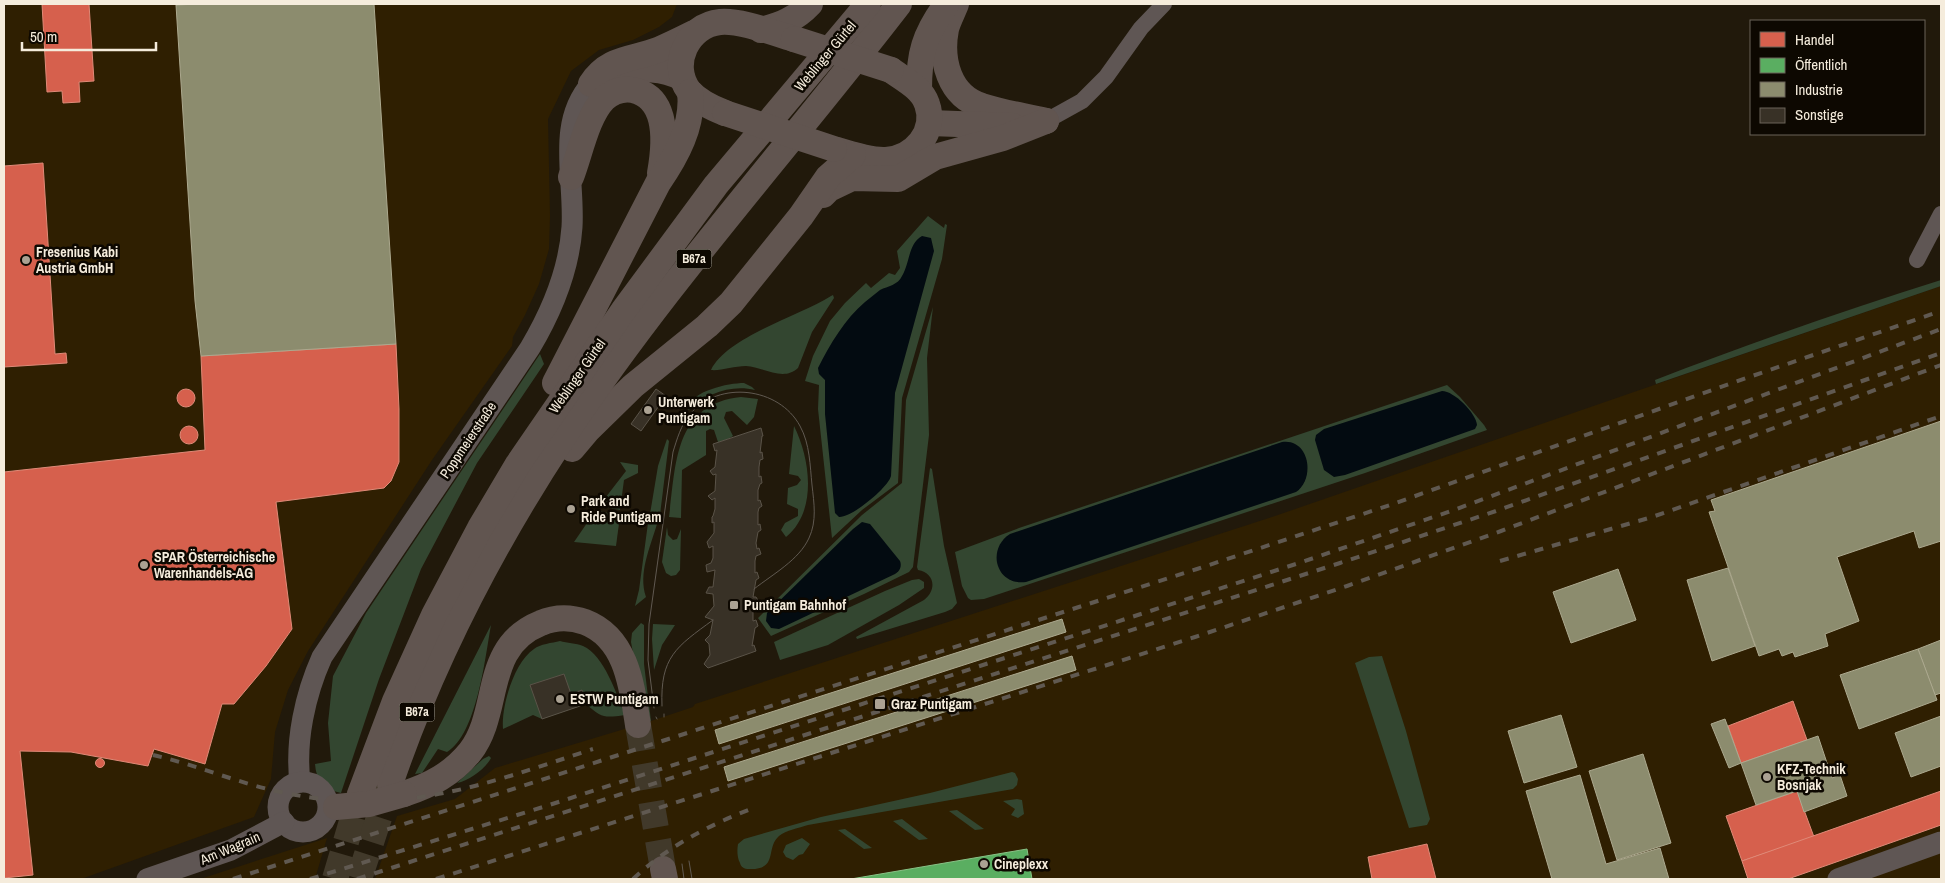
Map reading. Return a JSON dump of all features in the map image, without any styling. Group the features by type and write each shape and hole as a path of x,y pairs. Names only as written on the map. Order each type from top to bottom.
{"main road":[{"path":"699,22 706,25 740,19 782,25 801,14 810,4"},
{"name":"Weblinger Gürtel","path":"360,794 392,709 434,615 480,528 538,433 622,311 716,186 868,4"},
{"name":"Weblinger Gürtel","path":"397,789 408,732 448,642 507,528 564,437 633,339 688,266 899,4"},
{"path":"919,90 919,64 924,42 937,17 947,4"},
{"path":"956,4 946,29 945,52 948,74 961,94 980,106 1046,121"},
{"path":"591,84 622,72 636,70 672,73 705,104 724,113 844,152 886,160 908,154 924,140 930,123 927,103 919,90 891,70 794,39 740,19"},
{"path":"591,84 598,73 607,66 657,50 699,22"},
{"path":"538,433 540,407 564,366 658,183 677,152 691,109 681,62 683,52 699,22"},
{"path":"571,177 587,129 596,110 604,99 615,92 632,90 647,97 655,104 660,114 664,146 658,183"},
{"path":"801,216 829,189 852,178 898,179 935,157 1003,138 1046,121"},
{"path":"930,123 1022,126 1046,121"},
{"path":"507,528 542,494 575,446 599,419 633,386 707,326 730,303 801,216 844,152"},
{"path":"332,807 369,804 397,789 442,778 451,772 470,752 482,731 496,676 508,649 524,632 548,620 564,618 582,621 602,630 610,638 618,650 629,678 638,725"}],"street":[{"path":"1046,121 1082,101 1100,83 1141,28 1164,4"},
{"name":"Poppmeierstraße","path":"300,782 299,756 304,716 312,679 322,657 530,348 547,318 560,285 569,251 572,227 570,152 572,119 576,106 591,84"},
{"path":"1917,260 1941,214"},
{"path":"300,782 313,784 320,789 332,807 322,822 312,830 300,831 294,830 284,822 279,811 280,798 286,788 300,782"},
{"name":"Am Wagrain","path":"147,879 231,850 284,822"},
{"path":"1838,879 1941,842"}],"shaded area":[{"path":"4,4 677,4 672,17 659,27 633,40 599,50 571,71 548,119 549,249 539,284 513,337 512,346 432,460 308,651 288,690 275,732 271,779 254,817 81,879 4,879"},
{"path":"922,236 931,238 934,251 895,393 891,476 883,488 860,508 839,517 835,513 825,414 825,380 819,374 818,368 833,341 851,316 880,290 900,279 905,271 914,244"},
{"path":"1941,286 1941,879 375,879 397,816 455,799 495,768 651,721 693,707 695,704 1275,516"},
{"path":"1442,391 1458,399 1469,409 1476,420 1477,425 1475,429 1345,475 1334,477 1324,470 1315,440 1316,435 1324,429"},
{"path":"1282,442 1291,442 1298,446 1304,452 1307,460 1306,478 1296,492 1026,582 1016,582 1001,573 997,557 998,548 1010,534"},
{"path":"862,522 870,524 900,561 901,567 898,571 779,629 771,628 766,621 767,613"},
{"path":"327,838 315,879 200,879"}],"green space":[{"path":"928,216 944,228 945,224 947,225 942,259 902,398 898,483 862,510 832,538 818,409 819,385 805,381 813,356 830,321 866,283 871,288 889,273 895,275 900,268 897,251"},
{"path":"1941,280 1941,286 1656,384 1655,380 1726,353 1833,315"},
{"path":"833,295 834,298 812,332 798,368 792,372 780,374 746,366 711,370 719,358 748,337"},
{"path":"933,307 927,358 929,435 913,567 909,572 864,594 771,636 758,618 862,515 902,483 906,400"},
{"path":"540,354 544,364 477,463 421,569 379,679 341,793 330,790 319,780 315,764 331,761 328,723 333,676 366,613"},
{"path":"744,383 755,390 746,388 728,389 703,399 689,410 687,408 696,397 711,389"},
{"path":"1447,385 1460,397 1487,430 1365,473 984,599 971,600 962,586 955,552 1019,528"},
{"path":"741,397 758,399 754,417 747,425 732,411 726,412 724,418 733,436 719,445 714,430 706,431 706,455 682,470 681,518 669,517 677,458 682,440 691,424 702,411 719,402"},
{"path":"794,426 800,439 807,468 807,499 803,513 796,526 786,537 781,530 785,523 798,516 798,509 787,504 788,488 797,485 801,480 798,476 789,474"},
{"path":"667,439 669,441 660,515 650,514 658,466"},
{"path":"620,462 638,465 638,473 624,480 620,510 599,506 626,471"},
{"path":"930,468 932,469 944,546 957,603 952,609 945,612 857,639 856,637 924,600 931,592 931,578 918,570 917,567"},
{"path":"596,510 620,516 616,546 574,542"},
{"path":"648,523 657,524 644,570 643,579 646,597 635,606 639,590"},
{"path":"667,527 668,535 673,540 677,539 681,529 680,570 676,575 671,576 666,573 662,562"},
{"path":"919,579 924,582 924,588 899,605 828,645 780,660 774,642 885,591"},
{"path":"641,623 644,625 644,664 651,721 646,723 631,642 632,633"},
{"path":"653,624 675,625 662,645 654,670 652,639"},
{"path":"491,625 478,694 466,729 457,743 447,752 438,749 422,773 415,774"},
{"path":"560,641 577,644 591,651 609,676 625,715 604,716 586,704 542,719 533,715 503,729 507,697 520,664 537,647"},
{"path":"1382,656 1406,731 1430,819 1427,825 1409,828 1355,663 1369,657"},
{"path":"489,756 491,758 489,762 481,770 467,780 457,783 483,759"},
{"path":"1012,772 1015,773 1018,779 1017,785 1013,789 808,825 779,836 775,841 768,862 764,866 746,869 742,867 739,861 738,844 744,839 821,817 930,793"},
{"path":"1022,800 1024,814 1018,818 1011,815 1015,809 1003,801"},
{"path":"957,810 984,829 975,830 949,811"},
{"path":"902,819 928,839 919,840 893,821"},
{"path":"845,829 872,848 864,849 838,830"},
{"path":"802,838 810,844 803,854 793,860 786,857 783,852 786,845"}],"building: Handel":[{"path":"42,4 89,4 94,81 79,82 80,102 63,103 62,91 47,92"},
{"name":"Fresenius Kabi Austria GmbH","path":"43,163 55,354 66,353 67,363 4,367 4,166"},
{"name":"SPAR Österreichische Warenhandels-AG","path":"396,344 399,462 391,481 384,488 276,502 292,629 266,666 234,704 222,704 205,764 154,749 148,766 71,752 20,751 33,875 4,878 4,472 205,450 201,356"},
{"path":"186,389 194,394 195,398 190,406 186,407 178,402 177,398 182,390"},
{"path":"189,426 197,431 198,435 193,443 189,444 181,439 180,435 185,427"},
{"path":"1793,701 1807,740 1741,763 1728,726"},
{"path":"100,759 104,763 100,767 96,763"},
{"path":"1797,791 1814,837 1742,861 1726,816"},
{"path":"1941,791 1941,825 1788,879 1748,879 1742,861"},
{"path":"1427,844 1436,879 1372,879 1368,857"}],"building: Öffentlich":[{"name":"Cineplexx","path":"1027,849 1032,879 851,879"}],"building: Industrie":[{"path":"374,4 396,344 201,356 195,301 176,5"},
{"path":"1941,421 1941,541 1919,548 1914,531 1837,557 1859,621 1825,634 1828,646 1795,657 1793,652 1782,656 1779,649 1759,656 1709,512 1715,511 1711,500"},
{"path":"1728,568 1755,646 1712,661 1687,580"},
{"path":"1618,569 1636,620 1571,643 1553,592"},
{"path":"1062,619 1066,632 719,744 715,730"},
{"path":"1941,640 1941,693 1935,695 1918,649"},
{"path":"1918,649 1937,700 1859,729 1840,675"},
{"path":"1072,656 1076,670 728,781 724,767"},
{"path":"1561,715 1577,767 1524,783 1508,731"},
{"path":"1941,716 1941,766 1911,777 1895,733"},
{"path":"1725,719 1741,763 1729,768 1711,724"},
{"path":"1818,736 1832,778 1840,775 1847,796 1804,812 1797,791 1756,805 1741,763"},
{"path":"1643,754 1671,843 1617,860 1589,771"},
{"path":"1580,775 1606,864 1660,848 1669,879 1552,879 1526,791"}],"building: Sonstige":[{"name":"Unterwerk Puntigam","path":"656,389 666,396 641,431 631,424"},
{"path":"761,428 763,436 760,453 762,452 763,459 760,460 759,467 759,477 761,476 762,483 758,490 758,501 760,500 762,506 758,512 758,525 760,524 761,530 758,532 756,543 757,549 759,548 761,554 756,556 755,561 755,573 757,572 759,578 756,580 753,597 756,597 759,602 755,604 753,610 753,621 756,620 758,626 755,628 752,646 754,645 756,651 708,668 704,664 710,655 709,644 705,640 710,635 713,620 705,617 714,606 713,594 706,593 709,587 713,587 715,570 707,572 706,565 711,563 713,558 713,546 709,548 707,542 714,533 712,517 715,509 715,498 712,500 708,496 715,491 716,474 713,475 710,471 715,467 717,450 715,451 713,444"},
{"name":"ESTW Puntigam","path":"564,674 571,694 582,690 586,704 542,719 530,685"}],"tunnel":[{"path":"638,725 663,869"},
{"path":"359,879 390,784"},
{"path":"335,879 360,794"}],"tram line":[{"path":"654,708 648,660 649,624 673,452 682,427 690,414 702,403 716,396 732,393 764,396 778,403 790,413 800,426 808,448 814,498 812,532 805,546 792,560 754,589"},
{"path":"662,706 664,676 673,655 689,638 713,620"},
{"path":"689,861 692,879"},
{"path":"682,864 684,879"}],"railway":[{"path":"233,879 1197,569 1390,505 1729,384 1941,311"},
{"path":"310,879 543,807 1302,562 1454,510 1941,329"},
{"path":"357,879 1340,563 1496,511 1941,353"},
{"path":"436,879 1195,637 1347,586 1501,531 1941,365"},
{"path":"1500,561 1652,517 1941,416"},
{"path":"153,755 285,793 327,799 367,801 405,799 442,794 515,774 593,749"},
{"path":"633,879 675,846 723,821 756,807"}],"place":[{"name":"Fresenius Kabi Austria GmbH","path":"26,260"},
{"name":"Unterwerk Puntigam","path":"648,410"},
{"name":"Park and Ride Puntigam","path":"571,509"},
{"name":"SPAR Österreichische Warenhandels-AG","path":"144,565"},
{"name":"Puntigam Bahnhof","path":"734,605"},
{"name":"ESTW Puntigam","path":"560,699"},
{"name":"Graz Puntigam","path":"880,704"},
{"name":"KFZ-Technik Bosnjak","path":"1767,777"},
{"name":"Cineplexx","path":"984,864"}]}
